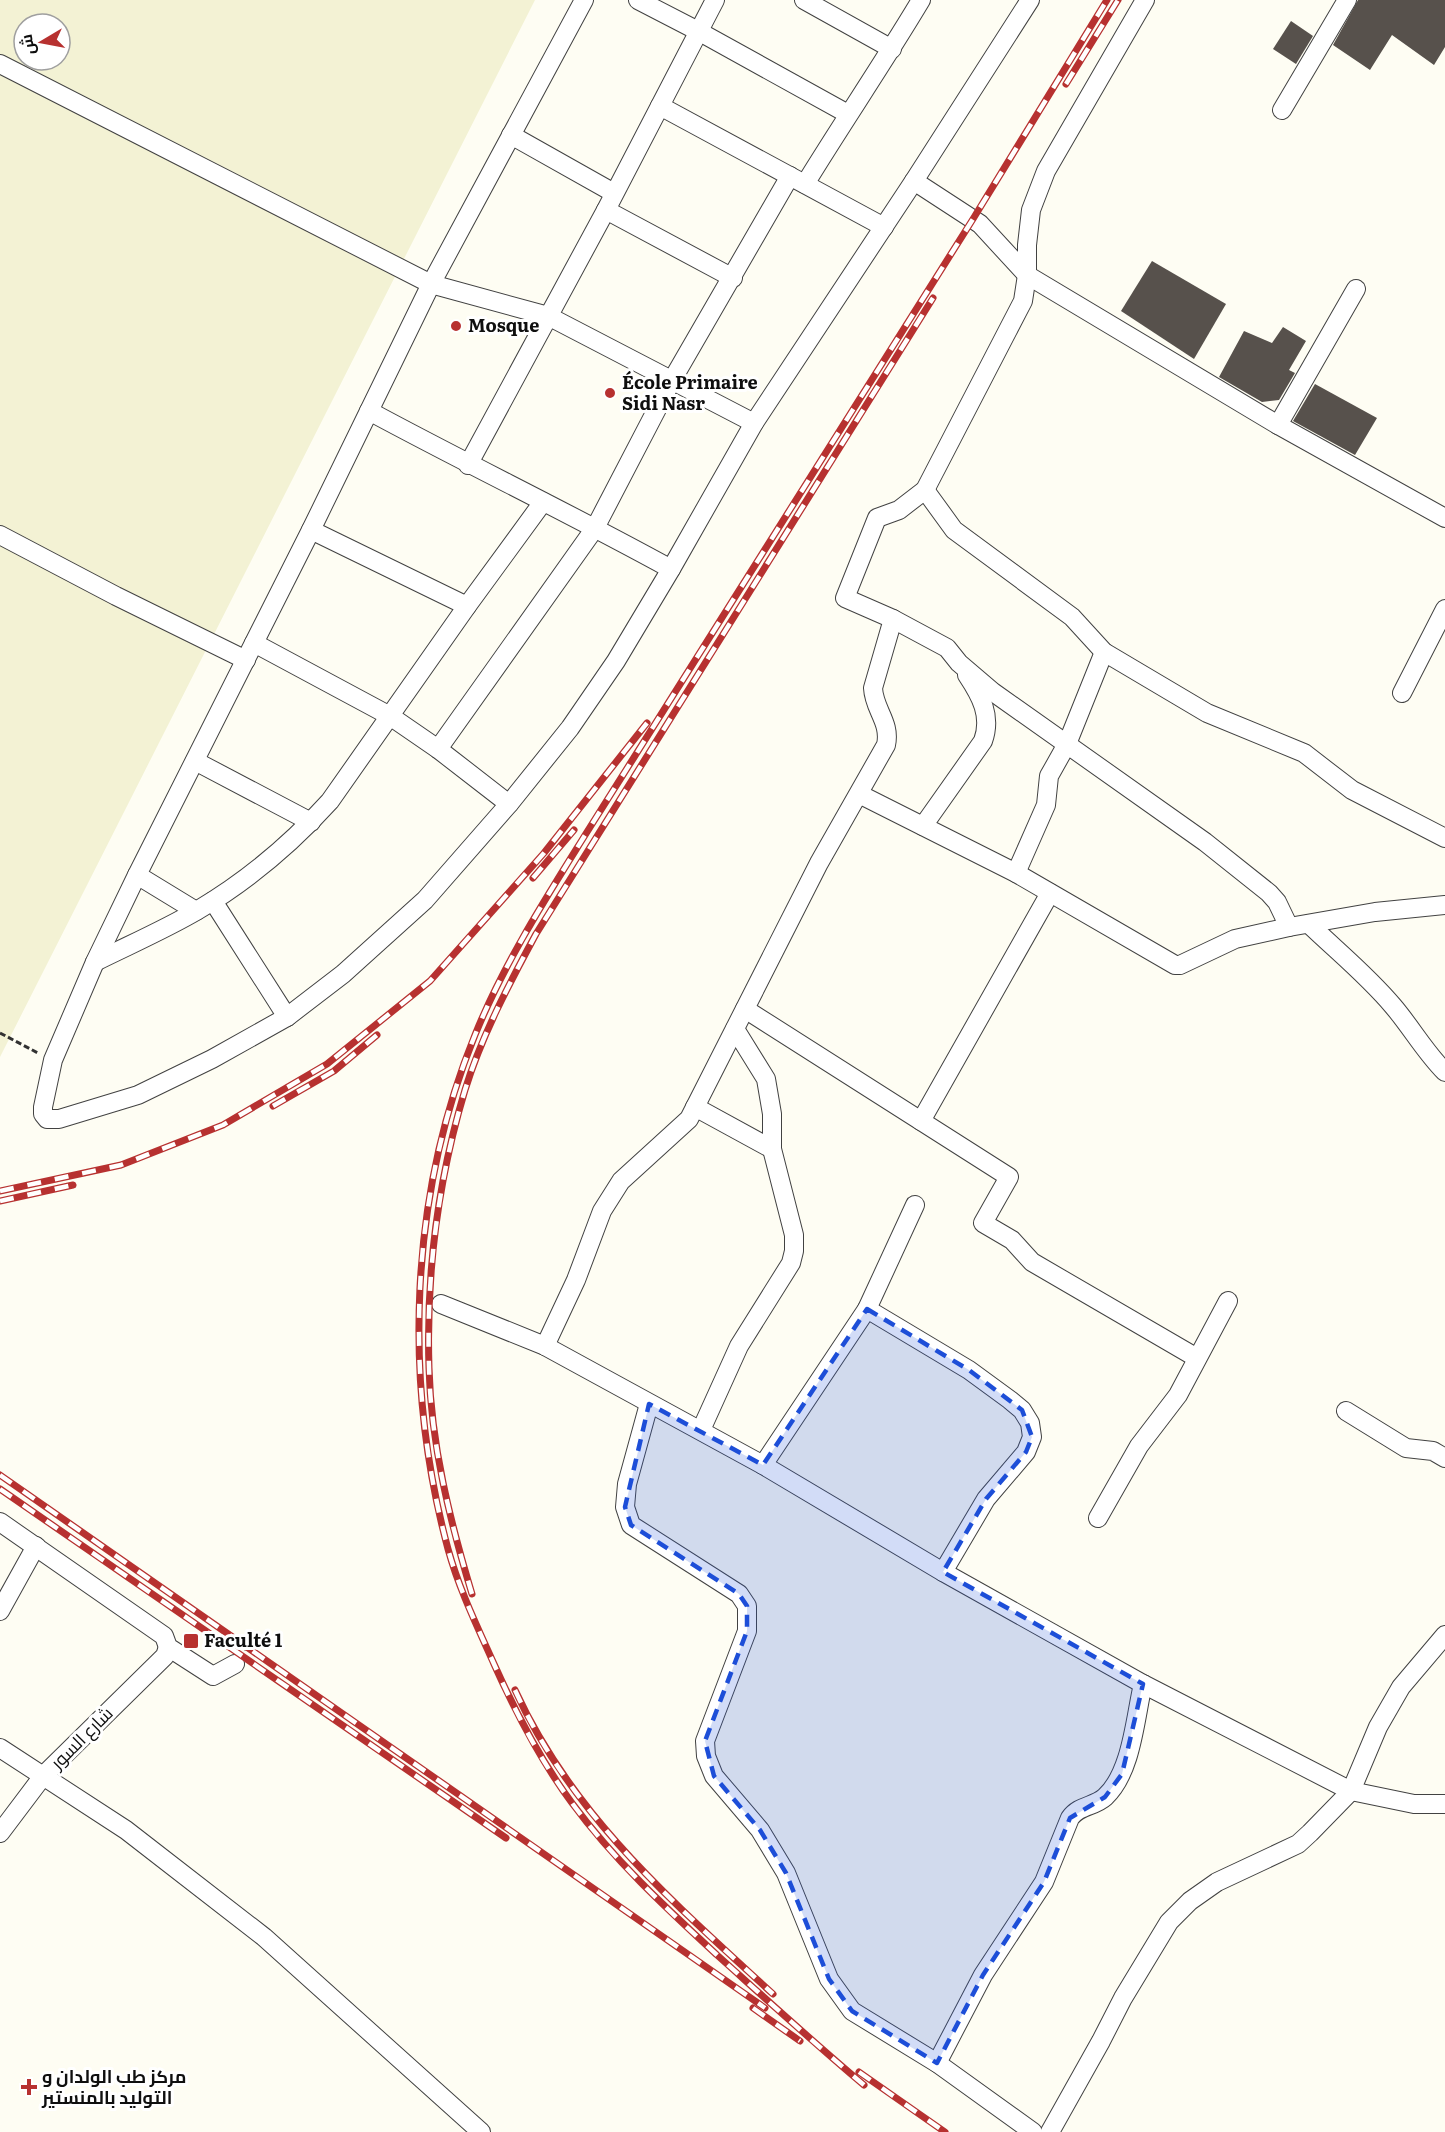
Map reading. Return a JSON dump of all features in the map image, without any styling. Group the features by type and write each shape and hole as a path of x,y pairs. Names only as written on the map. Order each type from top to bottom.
{"street":[{"path":"584,0 431,284 311,530 136,875 53,1060 44,1099 43,1114 47,1119 59,1119 138,1095 212,1059 287,1017 344,974 425,900 509,804 570,728 616,661 754,423 914,182 1030,0"},
{"path":"638,0 699,31 848,114"},
{"path":"468,465 606,210 715,0"},
{"path":"804,0 892,49"},
{"path":"438,750 596,528 671,382 733,278 798,180 848,114 892,49 921,0"},
{"path":"923,826 983,741 988,718 976,688 947,648 845,598 877,518 899,510 925,490 1023,301 1032,210 1046,171 1145,0"},
{"path":"1282,110 1347,0"},
{"path":"0,64 431,284 548,316 671,382 754,423"},
{"path":"660,105 884,227"},
{"path":"511,135 614,193"},
{"path":"914,182 980,224 1027,275 1278,425 1445,518"},
{"path":"606,210 733,278"},
{"path":"1278,425 1356,289"},
{"path":"369,411 468,465 596,528 671,569"},
{"path":"925,490 954,530 1071,617 1104,652 1207,713 1304,753 1352,790 1445,838"},
{"path":"95,962 213,901 271,858 311,822 330,801 543,502"},
{"path":"311,530 467,606"},
{"path":"0,535 116,596 246,660"},
{"path":"1402,693 1445,609"},
{"path":"545,1346 576,1280 602,1211 621,1181 689,1119 819,863 886,745 886,724 873,699 873,688 893,620"},
{"path":"254,643 390,716 509,804"},
{"path":"1016,873 1046,805 1049,776 1068,744 1104,652"},
{"path":"959,663 993,692 1205,842 1269,893 1277,903 1288,927"},
{"path":"195,761 311,822"},
{"path":"859,794 1016,873 1175,965 1180,965 1235,939 1288,927 1375,912 1445,905"},
{"path":"136,875 196,911"},
{"path":"921,1121 1050,893"},
{"path":"213,901 287,1017"},
{"path":"1309,924 1394,1006 1426,1051 1445,1072"},
{"path":"745,1009 1009,1177 984,1222 1012,1240 1032,1262 1197,1358"},
{"path":"701,1430 739,1346 791,1263 794,1251 794,1235 772,1149 772,1114 766,1079 735,1029"},
{"path":"695,1107 772,1149"},
{"path":"763,1465 867,1309 915,1205"},
{"path":"1098,1518 1139,1446 1178,1395 1228,1301"},
{"path":"441,1304 545,1346 763,1465 943,1572 1143,1684 1351,1791 1414,1804 1445,1804"},
{"path":"867,1309 969,1370 1022,1410 1030,1423 1032,1437 1026,1452 986,1499 943,1572"},
{"path":"648,1404 627,1484 625,1507 631,1525 739,1594 747,1606 747,1631 705,1741 706,1756 714,1776 760,1830 786,1873 829,1979 852,2011 937,2063 1033,2132"},
{"path":"1346,1411 1406,1448 1433,1451 1445,1458"},
{"path":"0,1522 164,1636 168,1647 213,1676 235,1664"},
{"path":"0,1611 36,1546"},
{"path":"1050,2132 1123,1998 1168,1922 1190,1901 1216,1882 1298,1844 1351,1791 1378,1727 1401,1687 1445,1635"},
{"name":"شارع السور","path":"0,1833 43,1776 165,1656 168,1647"},
{"path":"937,2063 983,1975 1044,1882 1070,1818 1074,1812 1105,1797 1122,1774 1143,1684"},
{"path":"0,1748 126,1830 264,1937 481,2132"}],"path":[{"path":"0,1033 53,1060"}],"highlighted area":[{"path":"867,1309 969,1370 1022,1410 1032,1437 1026,1452 986,1499 943,1572 1143,1684 1122,1774 1105,1797 1070,1818 1044,1882 983,1975 937,2063 852,2011 829,1979 786,1873 760,1830 714,1776 705,1741 747,1631 747,1606 739,1594 631,1525 625,1507 649,1404 763,1465"}],"green space":[{"path":"0,0 535,0 0,1057"}],"building":[{"path":"1358,0 1445,0 1445,47 1434,65 1392,35 1370,70 1333,45"},
{"path":"1291,21 1313,36 1296,64 1273,49"},
{"path":"1152,261 1226,304 1194,359 1121,311"},
{"path":"1283,327 1306,341 1289,370 1295,373 1279,400 1262,402 1219,377 1244,331 1272,343"},
{"path":"1315,384 1377,418 1355,455 1293,421"}],"railway":[{"path":"864,2085 717,1955 659,1901 605,1844 560,1787 520,1718 481,1636 457,1578 434,1486 424,1421 419,1356 420,1290 426,1225 437,1160 453,1097 486,1008 512,957 541,906 973,219 1107,0"},
{"path":"1066,84 1118,0"},
{"path":"472,1594 449,1511 433,1426 429,1333 432,1263 441,1193 456,1124 479,1049 536,934 933,298"},
{"path":"0,1191 121,1165 223,1125 327,1064 430,981 544,853 647,723"},
{"path":"533,878 574,830"},
{"path":"273,1106 334,1071 377,1035"},
{"path":"0,1201 73,1185"},
{"path":"0,1475 765,2008"},
{"path":"0,1489 506,1838"},
{"path":"515,1690 539,1736 566,1778 596,1818 663,1891 773,1994"},
{"path":"753,2008 800,2041"},
{"path":"859,2072 945,2132"}],"place":[{"name":"Mosque","path":"456,326"},
{"name":"École Primaire Sidi Nasr","path":"610,393"},
{"name":"Faculté 1","path":"191,1641"},
{"name":"مركز طب الولدان و التوليد بالمنستير","path":"29,2087"}]}
